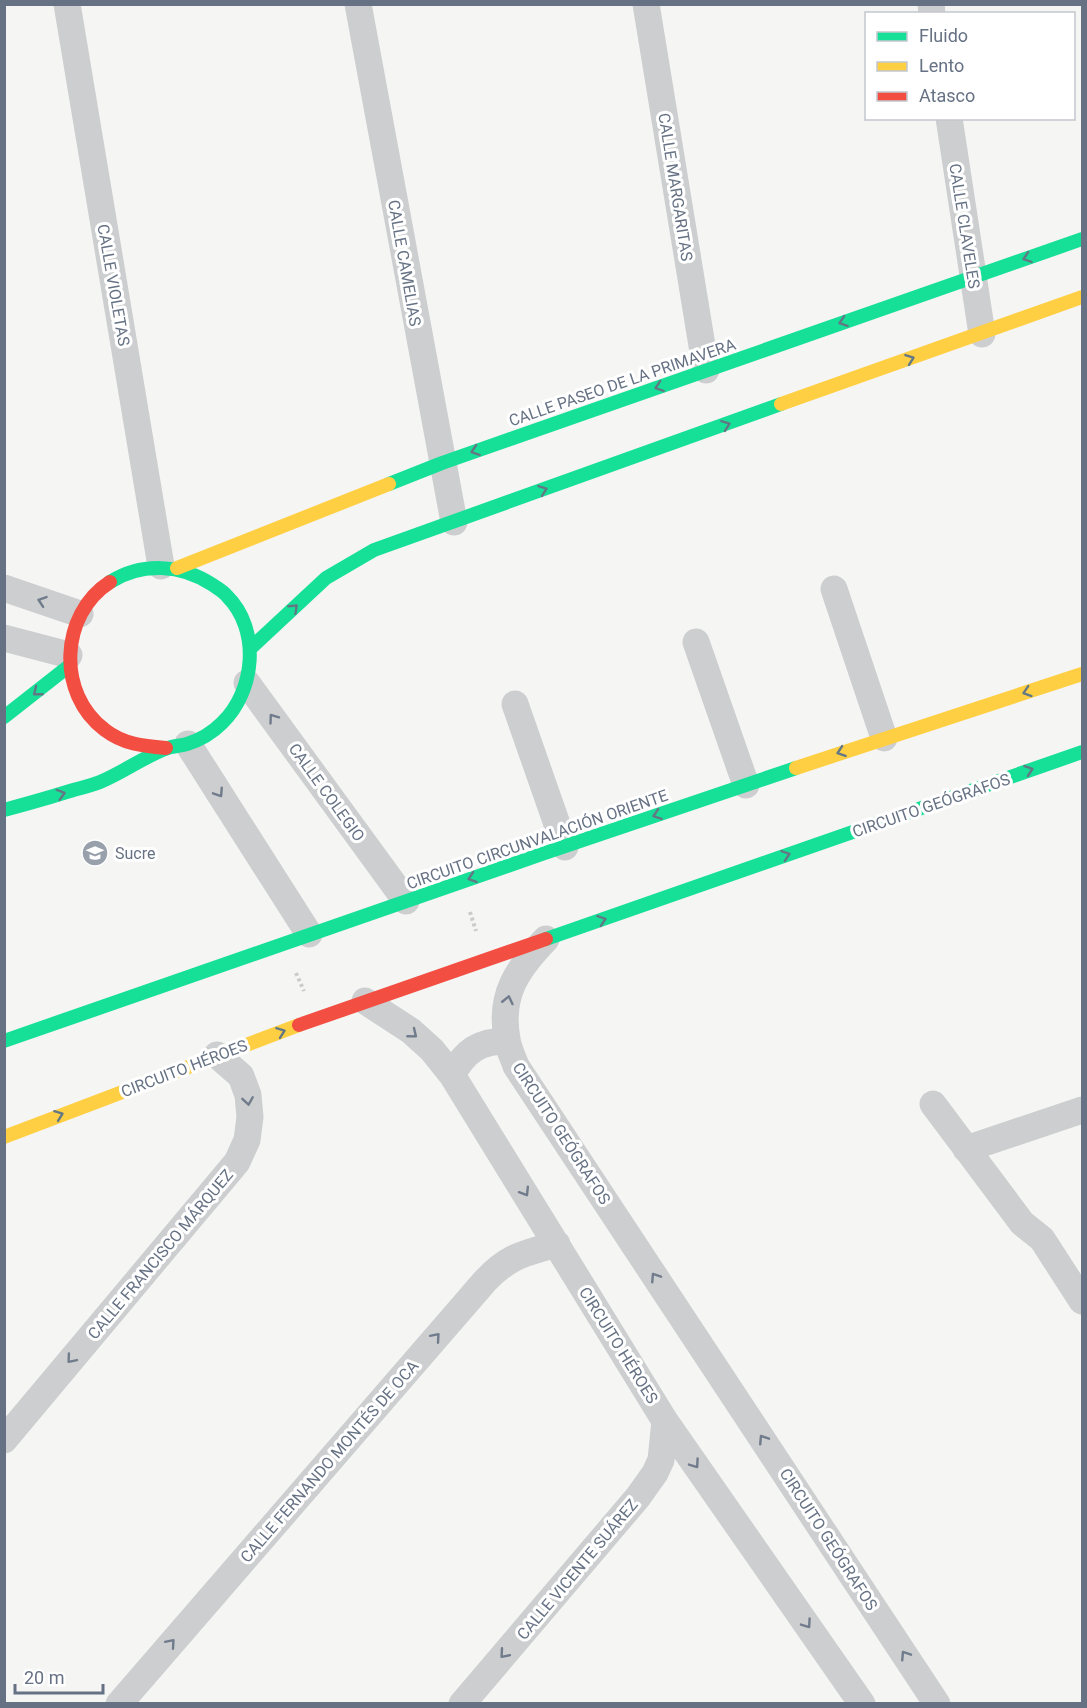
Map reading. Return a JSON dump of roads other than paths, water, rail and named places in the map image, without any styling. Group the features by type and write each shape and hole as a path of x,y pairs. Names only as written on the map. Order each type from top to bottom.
{"street":[{"name":"CALLE VIOLETAS","path":"67,4 169,567"},
{"name":"CALLE CAMELIAS","path":"358,4 454,522"},
{"name":"CALLE MARGARITAS","path":"646,4 705,370"},
{"name":"CALLE CLAVELES","path":"949,120 982,334"},
{"name":"CALLE PASEO DE LA PRIMAVERA","path":"169,567 442,463 1083,239"},
{"path":"250,648 326,578 374,550 1083,297"},
{"path":"4,810 100,782 177,746 208,735 225,721 238,703 247,683 251,666 250,648 243,620 227,596 204,578 169,567 137,569 114,579 94,594 80,614 72,634 69,661 73,686 81,704 109,733 127,742 146,747 177,746"},
{"path":"4,588 80,614"},
{"path":"834,589 884,738"},
{"path":"4,638 69,661"},
{"path":"696,642 746,785"},
{"path":"4,717 69,661"},
{"name":"CIRCUITO CIRCUNVALACIÓN ORIENTE","path":"4,1041 309,934 884,738 1083,674"},
{"name":"CALLE COLEGIO","path":"247,683 406,901"},
{"path":"515,704 565,847"},
{"path":"177,746 309,934"},
{"name":"CIRCUITO GEÓGRAFOS","path":"937,1704 516,1066 507,1041 505,1019 507,998 520,969 546,939 1083,752"},
{"name":"CIRCUITO HÉROES","path":"4,1137 217,1054 546,939"},
{"name":"CIRCUITO HÉROES","path":"365,1001 411,1031 432,1050 452,1075 666,1421 862,1704"},
{"path":"452,1075 464,1056 473,1049 495,1041 507,1041"},
{"name":"CALLE FRANCISCO MÁRQUEZ","path":"4,1440 237,1162 247,1140 250,1117 248,1095 241,1076 217,1054"},
{"path":"933,1104 1022,1223 1042,1239 1083,1301"},
{"path":"966,1149 1083,1110"},
{"name":"CALLE FERNANDO MONTÉS DE OCA","path":"120,1704 485,1281 499,1267 516,1256 556,1244"},
{"name":"CALLE VICENTE SUÁREZ","path":"462,1704 638,1497 661,1460 666,1421"}],"place":[{"name":"Sucre","path":"95,853"}]}
